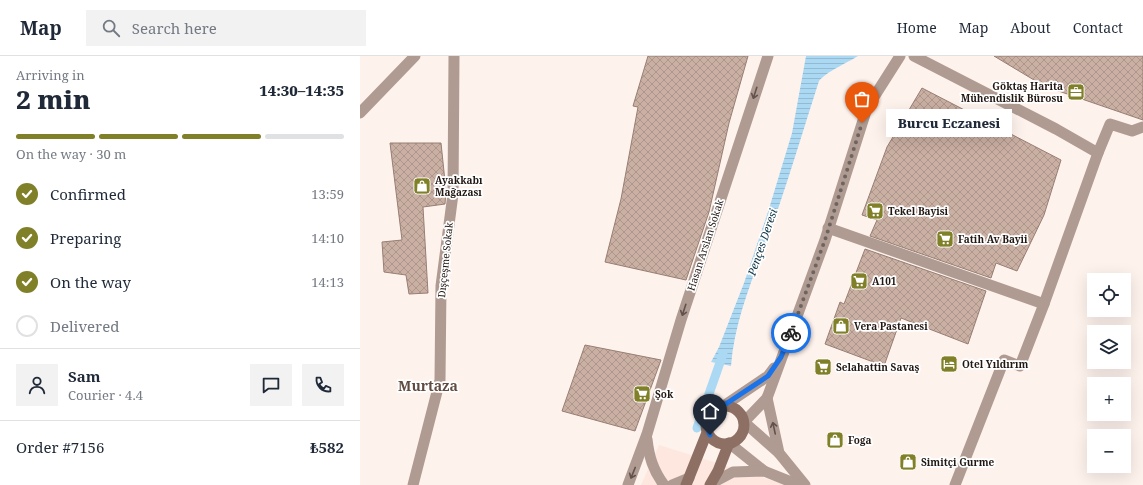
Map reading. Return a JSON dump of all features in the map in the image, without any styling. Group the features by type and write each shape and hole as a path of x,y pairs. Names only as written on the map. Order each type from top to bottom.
{"main road":[{"path":"688,481 708,430 708,418 716,409 722,407 734,408 744,422 744,428 739,438 729,443 717,442 708,430"},
{"path":"711,484 729,443"}],"street":[{"path":"360,113 414,59 415,56"},
{"name":"Dışçeşme Sokak","path":"413,485 440,380 441,286 453,194 454,56"},
{"name":"Hasan Arslan Sokak","path":"628,485 646,434 681,320 768,56"},
{"path":"805,485 779,453 744,422 767,398 781,357 796,322 867,108 900,56"},
{"path":"914,56 1056,129 1098,153"},
{"path":"955,485 1004,360 1020,366 1110,124 1132,131 1143,127"},
{"path":"828,228 1044,304"},
{"path":"722,407 768,376 781,357"},
{"path":"767,398 779,453"},
{"name":"Hasan Arslan Sokak","path":"646,434 648,457 655,473 664,485"},
{"path":"729,443 764,471 799,485"},
{"path":"711,484 733,472 764,471"},
{"path":"672,485 688,481"}],"shaded area":[{"path":"659,445 787,485 641,485"}],"water":[{"path":"806,56 858,56 832,71 819,81 777,212 743,307 733,346 731,366 711,362 719,347 744,283 768,212 792,133"}],"building":[{"path":"648,56 748,56 729,123 709,212 686,280 605,262 621,199 638,107 633,106"},
{"path":"994,56 1143,56 1143,120 1044,86"},
{"path":"922,88 1061,160 1044,215 1017,271 996,263 991,278 870,236 877,220 862,215 887,147"},
{"path":"390,143 441,143 446,191 445,204 423,207 428,293 409,294 406,275 384,272 382,242 402,240"},
{"path":"865,249 986,291 968,344 901,318 884,366 825,344 840,302 844,304"},
{"path":"585,345 661,360 635,431 562,411"}],"waterway":[{"name":"Pençes Deresi","path":"697,428 723,354"}],"way so far":[{"path":"791,333 825,240 862,123"}],"place":[{"name":"Göktaş Harita Mühendislik Bürosu","path":"1076,92"},
{"name":"Burcu Eczanesi","path":"862,123"},
{"name":"Ayakkabı Mağazası","path":"422,186"},
{"name":"Tekel Bayisi","path":"875,211"},
{"name":"Fatih Av Bayii","path":"945,239"},
{"name":"A101","path":"859,281"},
{"name":"Vera Pastanesi","path":"841,326"},
{"name":"Otel Yıldırım","path":"949,364"},
{"name":"Selahattin Savaş","path":"823,367"},
{"name":"Şok","path":"642,394"},
{"name":"Foga","path":"835,440"},
{"name":"Simitçi Gurme","path":"908,462"}],"district":[{"name":"Murtaza","path":"428,385"}],"route":[{"path":"710,435 707,425 708,418 716,409 722,407 768,376 781,357 791,333"}]}
